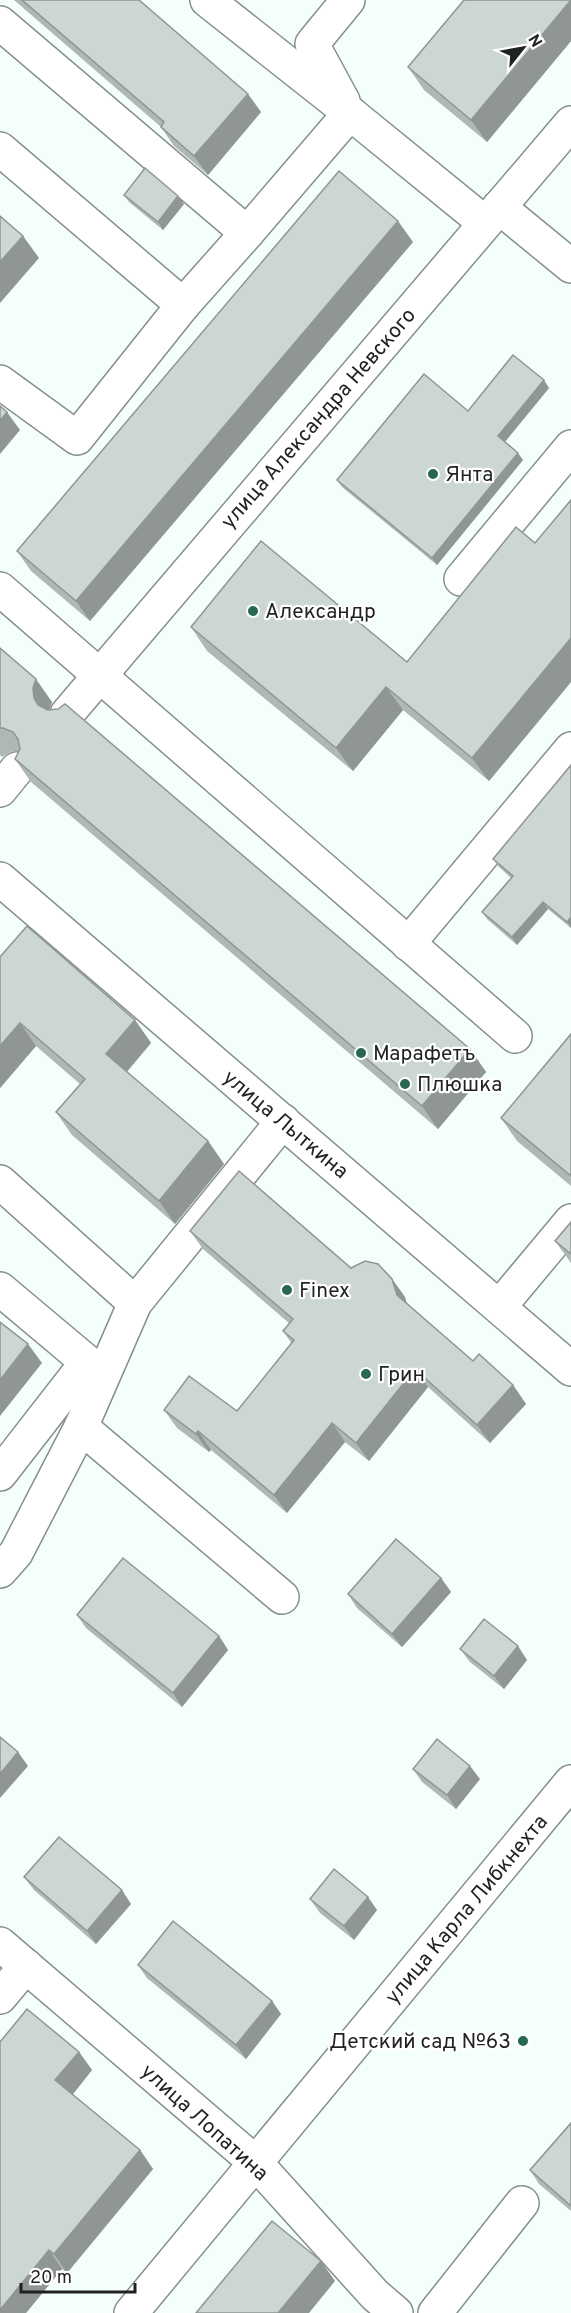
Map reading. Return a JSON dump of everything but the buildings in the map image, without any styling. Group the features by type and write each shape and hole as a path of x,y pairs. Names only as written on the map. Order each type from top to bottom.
{"street":[{"path":"207,0 350,113 492,215 571,266"},
{"path":"348,0 312,44 350,113"},
{"path":"0,23 248,233"},
{"path":"0,382 77,438 183,304 248,233 350,113"},
{"name":"улица Александра Невского","path":"67,714 571,123"},
{"path":"0,149 183,304"},
{"path":"461,579 571,447"},
{"path":"0,589 515,1036"},
{"path":"408,944 571,749"},
{"name":"улица Лыткина","path":"0,879 571,1369"},
{"path":"0,1571 16,1553 81,1427 135,1303 283,1121"},
{"path":"0,1182 135,1303"},
{"path":"500,1306 571,1221"},
{"path":"0,1289 87,1362 0,1473"},
{"path":"81,1427 282,1597"},
{"name":"улица Карла Либкнехта","path":"131,2313 571,1782"},
{"name":"улица Лопатина","path":"0,1944 255,2162 377,2307"},
{"path":"0,1997 26,1966"},
{"path":"435,2313 522,2203"}],"place":[{"name":"Янта","path":"433,474"},
{"name":"Александр","path":"253,611"},
{"name":"Марафетъ","path":"361,1053"},
{"name":"Плюшка","path":"405,1084"},
{"name":"Finex","path":"287,1290"},
{"name":"Грин","path":"366,1374"},
{"name":"Детский сад №63","path":"523,2041"}]}
